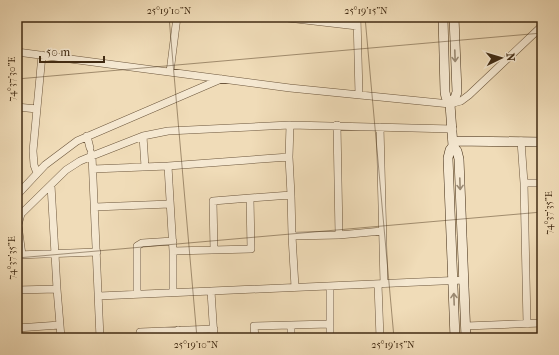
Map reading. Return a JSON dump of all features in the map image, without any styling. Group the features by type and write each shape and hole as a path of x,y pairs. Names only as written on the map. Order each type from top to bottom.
{"street":[{"path":"170,72 177,17"},
{"path":"279,17 357,26"},
{"path":"357,17 359,95"},
{"path":"443,17 445,92 450,104 453,144 457,150 459,159 466,338"},
{"path":"450,104 455,98 457,92 454,17"},
{"path":"17,52 221,79 450,104 461,101 469,95 542,26"},
{"path":"37,173 33,158 42,55"},
{"path":"17,194 37,173 61,152 87,136 221,79"},
{"path":"17,107 37,109"},
{"path":"97,252 19,255 18,225 21,214 73,165 91,152 143,136 168,131 290,125 452,129"},
{"path":"290,125 289,157 295,287"},
{"path":"337,125 339,235"},
{"path":"380,127 382,230 380,338"},
{"path":"87,136 93,169 100,338"},
{"path":"143,136 145,167"},
{"path":"453,144 521,141 542,142"},
{"path":"521,141 524,183 528,324"},
{"path":"453,144 448,158 455,338"},
{"path":"93,169 168,166 289,157"},
{"path":"168,166 173,241 173,292"},
{"path":"524,183 542,183"},
{"path":"51,185 61,338"},
{"path":"214,250 213,201 291,195"},
{"path":"173,251 251,249 250,198"},
{"path":"94,207 170,204"},
{"path":"292,236 339,235 382,230"},
{"path":"137,294 137,246 142,243 173,241"},
{"path":"99,296 464,280"},
{"path":"330,286 330,338"},
{"path":"17,290 58,289"},
{"path":"211,291 214,338"},
{"path":"466,326 542,323"},
{"path":"255,338 254,326 330,324"},
{"path":"17,328 60,325"},
{"path":"291,325 291,338"},
{"path":"139,338 140,332 214,329"},
{"path":"178,330 178,338"}]}
